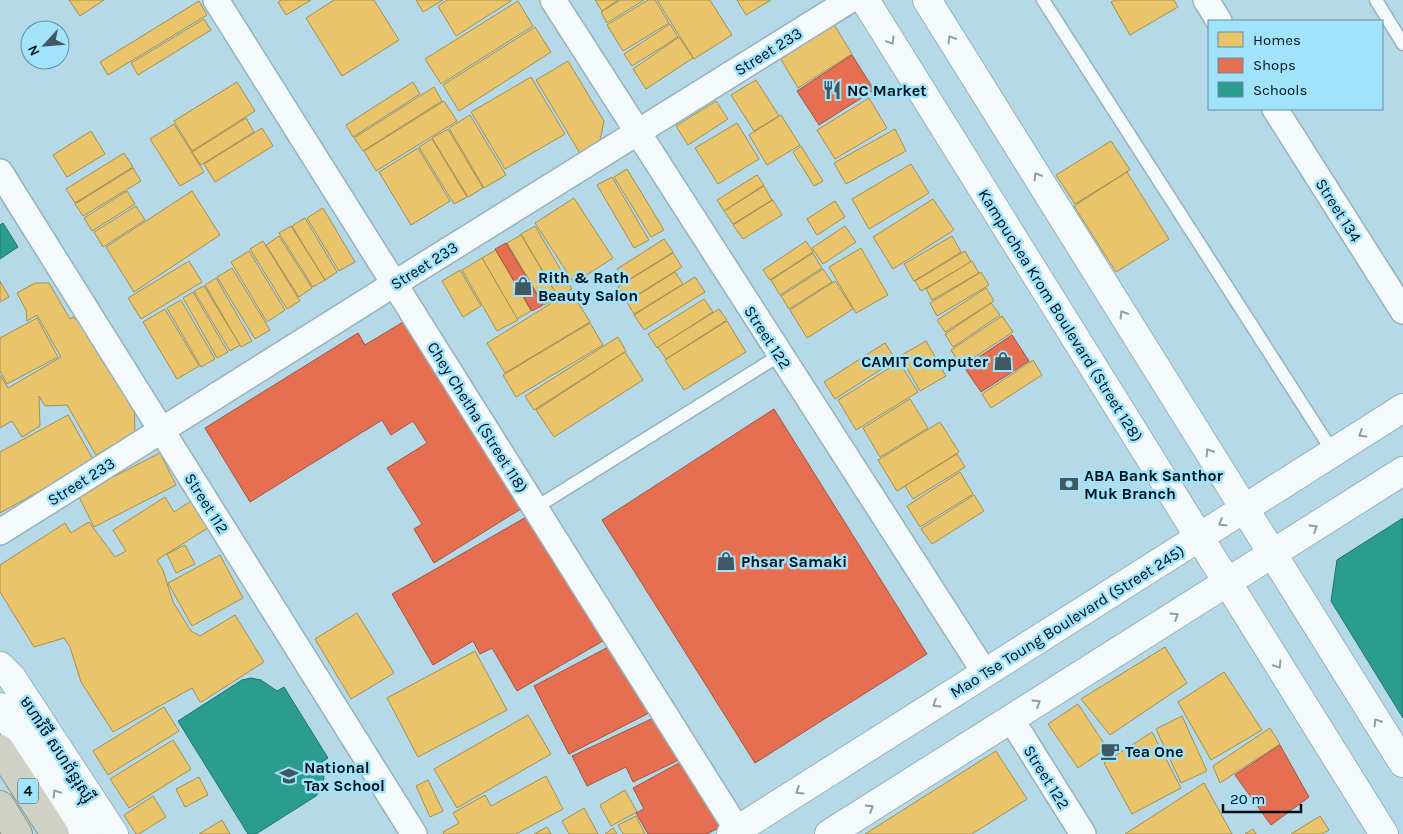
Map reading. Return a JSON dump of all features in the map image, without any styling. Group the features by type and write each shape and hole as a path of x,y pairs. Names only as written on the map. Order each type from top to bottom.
{"highway":[{"name":"4","path":"0,749 55,834"},
{"name":"4","path":"0,806 18,834"}],"main road":[{"name":"Kampuchea Krom Boulevard (Street 128)","path":"865,0 1384,834"},
{"path":"927,0 1403,763"},
{"name":"Mao Tse Toung Boulevard (Street 245)","path":"736,833 1403,408"},
{"path":"829,834 1403,472"},
{"name":"មហាវិថី សហព័ន្ធរុស្ស៊ី","path":"0,666 12,678 114,834"},
{"path":"0,707 83,834"}],"street":[{"name":"Chey Chetha (Street 118)","path":"216,0 535,508 736,833"},
{"name":"Street 122","path":"553,0 986,673"},
{"name":"Street 233","path":"0,532 850,0"},
{"path":"1206,0 1219,20"},
{"name":"Street 134","path":"1276,110 1403,311"},
{"name":"Street 112","path":"0,172 414,834"},
{"name":"Street 122","path":"1011,719 1083,834"}],"lane":[{"path":"1043,0 1333,452"},
{"path":"1376,0 1403,44"},
{"path":"535,508 780,355"}],"building: Homes":[{"path":"69,0 104,0 80,16"},
{"path":"281,0 311,0 286,15 278,2"},
{"path":"334,0 374,0 399,40 342,76 306,18"},
{"path":"416,0 443,0 423,12"},
{"path":"447,0 511,1 456,36 438,6"},
{"path":"595,0 618,0 602,11"},
{"path":"620,0 644,0 607,23 601,12"},
{"path":"648,0 655,0 669,23 623,51 607,25"},
{"path":"657,0 710,0 732,35 694,59"},
{"path":"737,0 771,0 746,15"},
{"path":"1115,0 1174,0 1178,7 1130,35 1111,2"},
{"path":"199,1 207,15 108,75 100,62"},
{"path":"518,1 533,26 441,84 425,59"},
{"path":"204,19 211,30 138,75 131,63"},
{"path":"833,23 852,54 798,88 779,56"},
{"path":"670,24 678,37 632,66 624,54"},
{"path":"535,27 551,52 459,111 443,85"},
{"path":"679,37 693,58 646,89 633,69"},
{"path":"568,61 604,121 599,145 581,155 536,80"},
{"path":"531,77 565,134 505,169 471,112"},
{"path":"756,80 779,116 754,131 731,95"},
{"path":"237,82 255,111 192,151 174,121"},
{"path":"413,82 420,94 353,137 346,125"},
{"path":"434,87 442,101 363,151 354,138"},
{"path":"869,98 887,128 835,159 817,130"},
{"path":"444,101 457,121 376,171 364,151"},
{"path":"716,101 728,119 688,145 676,126"},
{"path":"470,115 506,175 484,188 449,128"},
{"path":"781,115 800,145 767,165 749,135"},
{"path":"246,118 254,132 201,165 192,152"},
{"path":"737,123 759,159 718,184 695,148"},
{"path":"174,124 204,172 180,186 150,139"},
{"path":"262,128 273,146 215,182 204,164"},
{"path":"448,129 483,188 468,197 432,138"},
{"path":"895,129 906,151 846,184 834,163"},
{"path":"91,131 105,154 67,177 53,155"},
{"path":"432,139 467,197 454,204 419,147"},
{"path":"1111,141 1130,170 1075,204 1056,175"},
{"path":"801,146 823,181 814,186 793,152"},
{"path":"418,148 450,201 411,225 379,172"},
{"path":"124,153 133,167 75,203 66,189"},
{"path":"911,164 929,193 869,229 852,199"},
{"path":"133,168 141,181 83,216 75,204"},
{"path":"627,169 664,230 651,237 614,177"},
{"path":"1127,172 1169,239 1116,272 1074,206"},
{"path":"757,175 764,185 724,211 717,200"},
{"path":"612,177 649,240 634,248 597,185"},
{"path":"764,186 772,200 733,224 724,211"},
{"path":"127,191 135,204 92,231 84,218"},
{"path":"192,191 220,235 134,292 106,247"},
{"path":"574,198 613,258 574,283 535,223"},
{"path":"933,199 954,230 893,269 873,237"},
{"path":"773,200 782,215 743,239 733,225"},
{"path":"835,201 845,217 817,235 807,219"},
{"path":"136,206 145,220 103,247 94,232"},
{"path":"323,208 355,262 339,271 307,218"},
{"path":"305,218 337,272 325,280 292,226"},
{"path":"291,226 325,280 313,287 279,233"},
{"path":"535,226 572,289 558,297 521,234"},
{"path":"845,226 856,242 823,264 812,248"},
{"path":"521,235 558,297 544,305 507,243"},
{"path":"279,236 312,288 299,297 266,245"},
{"path":"952,236 961,252 914,281 904,264"},
{"path":"664,239 673,252 619,286 615,279 621,276 617,269"},
{"path":"263,241 300,301 287,309 250,249"},
{"path":"806,241 813,252 770,280 763,270"},
{"path":"861,248 888,295 856,313 829,267"},
{"path":"496,250 531,311 517,319 482,258"},
{"path":"249,251 285,310 267,322 231,262"},
{"path":"965,251 971,262 921,291 915,281"},
{"path":"673,253 682,267 627,301 618,287"},
{"path":"813,253 822,268 780,295 771,280"},
{"path":"482,258 518,320 497,331 462,270"},
{"path":"189,261 202,282 141,319 128,298"},
{"path":"972,261 979,273 932,300 926,289"},
{"path":"232,268 270,330 255,339 217,277"},
{"path":"823,269 832,282 789,309 781,296"},
{"path":"460,270 481,306 463,317 442,281"},
{"path":"675,272 683,284 634,314 627,302"},
{"path":"981,272 989,285 937,316 930,303"},
{"path":"695,277 705,292 644,330 634,315"},
{"path":"216,278 252,341 241,347 205,285"},
{"path":"0,281 9,297 0,302"},
{"path":"835,281 853,309 807,338 790,310"},
{"path":"35,283 49,283 70,319 73,317 103,342 134,398 135,433 96,455 67,405 45,406 39,396 40,426 22,437 12,421 0,428 0,375 8,388 61,357 37,315 27,321 26,310 17,293"},
{"path":"204,286 240,345 230,351 194,291"},
{"path":"986,288 994,301 945,332 937,320"},
{"path":"571,291 590,322 505,373 487,343"},
{"path":"193,292 228,352 217,358 183,298"},
{"path":"704,299 713,312 657,348 648,334"},
{"path":"181,300 215,359 201,367 167,308"},
{"path":"991,303 1000,315 953,347 945,334"},
{"path":"165,309 199,366 177,379 143,322"},
{"path":"719,309 727,320 666,359 658,347"},
{"path":"1002,316 1013,332 961,366 951,350"},
{"path":"37,318 58,357 7,384 0,371 0,338"},
{"path":"727,321 746,352 684,390 665,360"},
{"path":"590,323 603,345 516,397 503,375"},
{"path":"618,337 626,351 534,410 525,396"},
{"path":"926,341 946,376 920,391 900,356"},
{"path":"885,343 896,360 835,399 824,382"},
{"path":"625,352 643,380 554,437 536,410"},
{"path":"1033,360 1042,375 991,408 982,394"},
{"path":"899,362 918,392 856,430 838,400"},
{"path":"910,399 928,428 880,457 863,428"},
{"path":"68,415 94,461 0,513 0,452"},
{"path":"940,422 959,452 897,491 878,460"},
{"path":"160,453 176,485 94,527 78,495"},
{"path":"957,454 965,467 913,499 905,486"},
{"path":"960,472 973,494 920,527 907,506"},
{"path":"974,495 984,511 932,544 921,529"},
{"path":"165,497 174,512 194,499 211,526 157,560 163,570 173,602 191,631 200,636 235,615 264,662 203,701 200,702 192,688 113,732 81,682 70,647 64,638 34,647 0,592 0,565 65,523 71,533 89,522 115,557 126,551 113,530"},
{"path":"1374,537 1403,584 1403,664 1337,560"},
{"path":"185,545 195,564 176,573 167,554"},
{"path":"220,555 243,598 192,626 168,583"},
{"path":"357,613 394,673 351,699 315,639"},
{"path":"1165,647 1187,683 1110,735 1081,699"},
{"path":"475,651 507,710 418,757 387,698"},
{"path":"1224,672 1262,730 1211,760 1178,702"},
{"path":"1078,704 1107,748 1078,768 1048,724"},
{"path":"164,707 179,731 108,775 93,751"},
{"path":"528,715 551,754 457,808 434,769"},
{"path":"1182,716 1207,771 1181,783 1156,729"},
{"path":"1270,728 1280,744 1220,783 1213,766"},
{"path":"1152,732 1181,788 1132,814 1104,763"},
{"path":"173,740 191,769 129,808 110,779"},
{"path":"996,751 1027,799 972,834 865,834"},
{"path":"546,776 563,809 516,834 444,834 443,832 459,823 453,813 485,795 491,806"},
{"path":"199,777 208,795 185,807 176,789"},
{"path":"428,780 443,811 430,817 416,786"},
{"path":"1204,783 1232,834 1125,834"},
{"path":"625,790 637,812 611,826 600,805"},
{"path":"153,796 166,817 136,834 124,815"},
{"path":"584,808 598,834 569,834 562,821"},
{"path":"636,816 645,834 623,834 618,825"},
{"path":"1320,816 1329,830 1322,834 1291,834"},
{"path":"222,820 230,834 199,834"},
{"path":"547,827 551,834 534,834"},
{"path":"613,828 617,834 605,834"},
{"path":"1253,829 1256,834 1245,834"}],"building: Shops":[{"path":"852,55 874,90 819,125 797,91"},
{"path":"506,243 543,305 532,311 495,249"},
{"path":"408,319 524,507 434,563 414,529 422,524 387,468 427,443 413,421 391,435 382,420 250,502 205,428 358,333 365,345"},
{"path":"1012,335 1029,361 981,392 964,367"},
{"path":"774,409 927,654 755,763 602,520"},
{"path":"535,512 608,638 517,691 492,648 480,654 473,641 433,665 392,594"},
{"path":"614,644 649,713 569,754 534,686"},
{"path":"662,714 683,758 633,782 626,767 587,786 572,756"},
{"path":"1280,745 1309,797 1271,825 1235,775"},
{"path":"690,757 726,824 707,834 648,834 636,813 644,809 633,788"}],"building: Schools":[{"path":"3,223 18,247 0,259 0,225"},
{"path":"1403,518 1403,718 1331,601 1337,560"},
{"path":"251,678 261,680 277,691 284,687 328,758 322,762 324,778 322,788 316,796 256,834 248,834 178,721 242,680"}],"place":[{"name":"NC Market","path":"832,90"},
{"name":"Rith & Rath Beauty Salon","path":"523,286"},
{"name":"CAMIT Computer","path":"1003,361"},
{"name":"ABA Bank Santhor Muk Branch","path":"1069,484"},
{"name":"Phsar Samaki","path":"726,561"},
{"name":"Tea One","path":"1110,751"},
{"name":"National Tax School","path":"289,776"}]}
